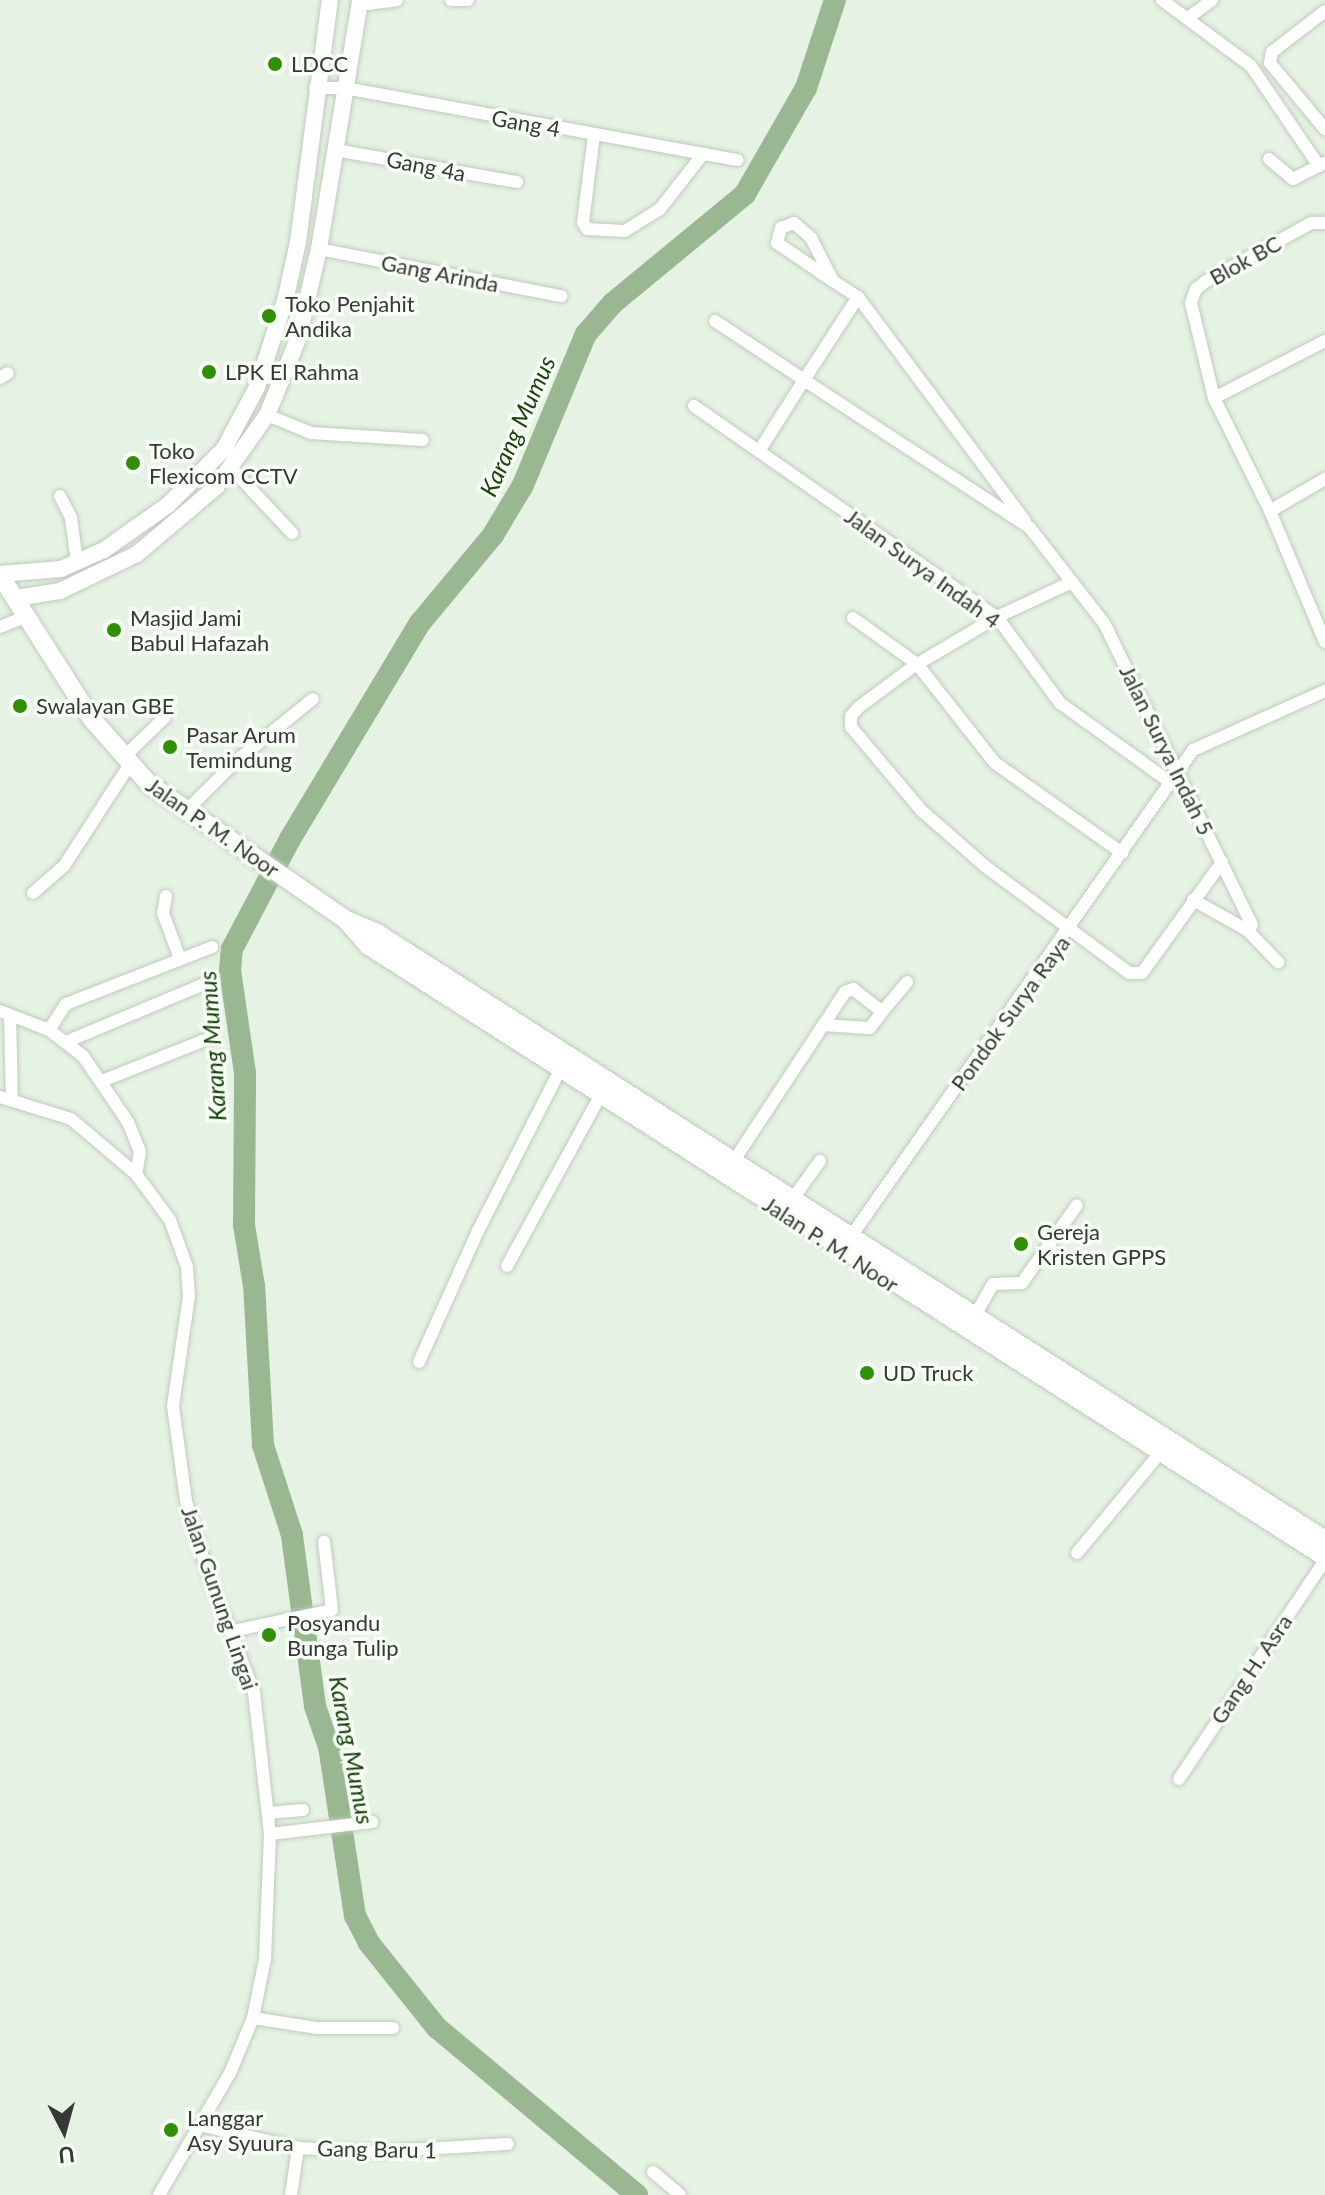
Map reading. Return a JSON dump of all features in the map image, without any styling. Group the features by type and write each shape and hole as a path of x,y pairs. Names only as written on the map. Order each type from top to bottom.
{"highway":[{"name":"Jalan P. M. Noor","path":"0,574 8,596 27,616 91,718 127,760 187,810 346,920 377,933 606,1091 1158,1446 1325,1558"},
{"name":"Jalan P. M. Noor","path":"346,920 369,946 561,1068 733,1162 792,1200 845,1244 974,1317 1158,1446 1325,1540"}],"main road":[{"path":"0,574 37,574 77,562 136,530 205,470 224,449 257,387 298,242 315,88 330,0"},
{"path":"8,596 60,591 120,565 178,522 232,469 267,415 298,339 319,249 360,3"}],"street":[{"path":"360,3 397,0"},
{"path":"451,0 468,0"},
{"path":"1162,0 1251,66 1319,166 1286,177 1269,159"},
{"path":"1188,18 1212,0"},
{"path":"1325,11 1270,56 1271,68 1321,115 1325,129"},
{"name":"Gang 4","path":"315,88 345,88 737,160"},
{"path":"594,135 583,222 587,229 625,231 660,209 703,154"},
{"name":"Gang 4a","path":"335,150 517,182"},
{"path":"759,451 858,297 833,281 780,247 776,239 781,228 794,223 804,228 833,281"},
{"name":"Blok BC","path":"1325,223 1311,223 1205,282 1193,295 1203,368 1214,398 1270,511 1325,642"},
{"name":"Gang Arinda","path":"319,249 561,296"},
{"name":"Jalan Surya Indah 5","path":"858,297 1104,623 1173,777 1222,862 1251,922 1247,930"},
{"name":"Jalan Surya Indah 5","path":"715,321 1030,528"},
{"path":"1214,398 1325,341"},
{"name":"Jalan Surya Indah 4","path":"694,406 997,617 1060,703 1173,777"},
{"path":"267,415 311,433 423,440"},
{"path":"232,469 292,533"},
{"path":"1270,511 1325,479"},
{"path":"60,496 71,518 77,562"},
{"path":"1072,582 997,617 917,664 859,707 851,716 851,727 922,811 986,867 1072,927 1129,973 1142,973 1222,862"},
{"path":"0,627 27,616"},
{"path":"853,618 917,664 995,763 1122,853"},
{"name":"Pondok Surya Raya","path":"845,1244 1072,927 1173,777 1205,742 1325,691"},
{"path":"187,810 235,762 313,699"},
{"path":"33,893 64,866 127,760 165,717"},
{"path":"166,896 163,913 180,959"},
{"path":"1193,900 1247,930 1278,962"},
{"path":"49,1030 66,1004 212,947"},
{"path":"68,1041 214,980"},
{"path":"823,1025 870,1028 907,982"},
{"path":"733,1162 845,992 853,989 882,1012"},
{"path":"6,1098 5,1013 68,1041 102,1081 144,1151 136,1174"},
{"path":"102,1081 215,1036"},
{"path":"419,1362 478,1231 561,1068"},
{"path":"507,1266 606,1091"},
{"name":"Jalan Gunung Lingai","path":"6,1098 71,1119 136,1174 170,1220 187,1267 189,1296 173,1406 186,1501 208,1574 233,1631 254,1692 270,1834 265,1959 253,2018 200,2125 159,2195"},
{"path":"792,1200 820,1161"},
{"path":"974,1317 993,1284 1022,1283 1077,1205"},
{"path":"1077,1553 1158,1446"},
{"path":"233,1631 291,1617 330,1612 324,1541"},
{"name":"Gang H. Asra","path":"1179,1779 1237,1685 1325,1558"},
{"path":"268,1813 303,1810"},
{"path":"270,1834 367,1823"},
{"path":"253,2018 317,2028 393,2028"},
{"name":"Gang Baru 1","path":"200,2125 298,2148 390,2152 508,2144"},
{"path":"291,2195 298,2148"},
{"path":"653,2172 680,2195"}],"waterway":[{"name":"Karang Mumus","path":"637,2195 437,2028 369,1943 355,1916 329,1747 315,1706 292,1535 263,1445 254,1286 244,1225 245,1073 230,970 232,949 290,839 420,623 493,535 523,485 586,334 613,303 745,194 806,88 835,0"}],"place":[{"name":"LDCC","path":"275,64"},
{"name":"Toko Penjahit Andika","path":"269,316"},
{"name":"LPK El Rahma","path":"209,372"},
{"name":"Toko Flexicom CCTV","path":"133,463"},
{"name":"Masjid Jami Babul Hafazah","path":"114,630"},
{"name":"Swalayan GBE","path":"20,706"},
{"name":"Pasar Arum Temindung","path":"170,747"},
{"name":"Gereja Kristen GPPS","path":"1021,1244"},
{"name":"UD Truck","path":"867,1373"},
{"name":"Posyandu Bunga Tulip","path":"269,1635"},
{"name":"Langgar Asy Syuura","path":"171,2130"}]}
